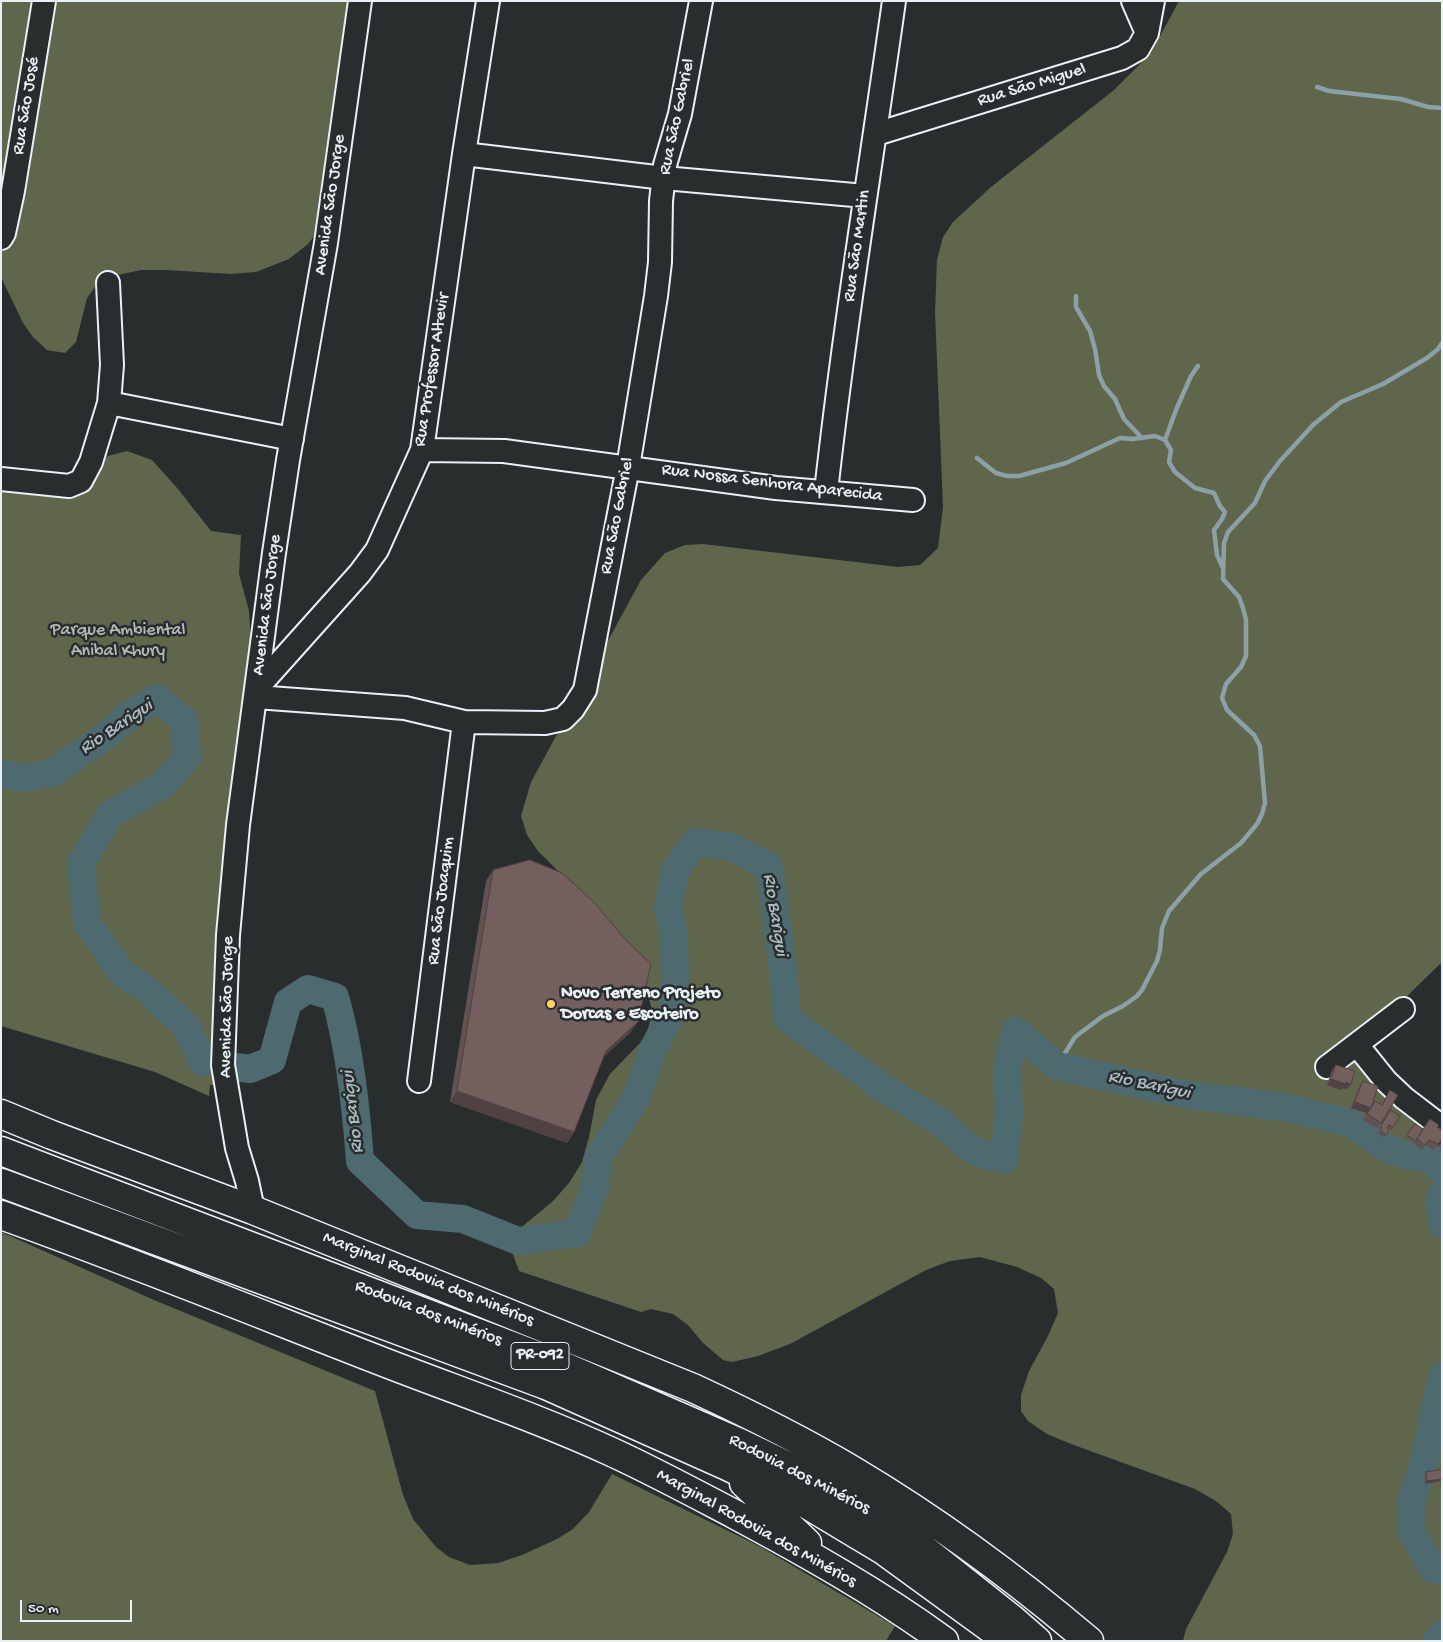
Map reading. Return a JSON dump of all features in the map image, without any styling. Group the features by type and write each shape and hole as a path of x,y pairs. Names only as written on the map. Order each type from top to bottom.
{"main road":[{"name":"Marginal Rodovia dos Minérios","path":"1,1114 62,1139 253,1210 694,1388 800,1440 894,1496 952,1534 1042,1601 1089,1641"},
{"path":"1,1142 31,1163"},
{"name":"Rodovia dos Minérios","path":"1,1151 554,1362 740,1443 820,1481 892,1524 1037,1641"},
{"name":"Rodovia dos Minérios","path":"1,1183 546,1385 725,1465 808,1505 883,1550 1006,1641"},
{"name":"Marginal Rodovia dos Minérios","path":"1,1215 152,1271 531,1418 613,1452 688,1490 837,1571 908,1615 944,1641"},
{"path":"725,1465 837,1571"}],"street":[{"name":"Rua São José","path":"1,238 4,233 14,191 44,1"},
{"name":"Avenida São Jorge","path":"253,1210 247,1180 236,1148 223,1065 228,935 238,825 257,693 274,553 326,243 360,1"},
{"name":"Rua Professor Altevir","path":"257,693 360,573 377,550 422,450 488,1"},
{"name":"Rua São Gabriel","path":"257,693 405,708 464,722 545,723 564,718 573,709 585,690 628,467 656,296 660,262 661,201 666,165 680,114 701,1"},
{"name":"Rua São Martin","path":"826,492 865,196 876,134 894,1"},
{"path":"1133,1 1148,33"},
{"path":"1148,33 1153,1"},
{"name":"Rua São Miguel","path":"876,134 1122,58 1138,49 1148,33"},
{"path":"464,154 664,178 865,196"},
{"path":"1,479 69,486 81,481 91,462 109,403 112,365 108,284"},
{"path":"109,403 292,439"},
{"name":"Rua Nossa Senhora Aparecida","path":"422,450 504,451 776,488 913,500"},
{"name":"Rua São Joaquim","path":"419,1081 464,722"},
{"path":"1327,1067 1403,1009"},
{"path":"1357,1045 1386,1081 1404,1098 1442,1127"}],"green space":[{"path":"1,1 370,1 318,231 308,244 289,259 256,272 231,274 141,270 118,275 98,283 87,298 76,342 65,353 47,350 33,337 23,323 1,277"},
{"path":"1179,1 1442,1 1442,962 1400,1003 1368,1051 1379,1079 1442,1149 1442,1641 1183,1641 1186,1629 1227,1552 1233,1534 1231,1514 1216,1501 1195,1489 1071,1444 1047,1434 1028,1421 1021,1411 1021,1395 1029,1371 1058,1313 1054,1289 1041,1278 1017,1267 980,1257 950,1261 926,1270 790,1344 758,1356 732,1362 723,1360 703,1343 688,1325 673,1314 651,1309 641,1312 519,1271 511,1249 518,1230 552,1202 569,1183 582,1162 596,1100 610,1074 640,1043 648,1030 652,1010 643,975 613,926 538,851 527,835 521,816 531,782 641,580 665,553 685,545 703,544 898,567 920,565 938,548 943,507 935,312 937,260 943,237 953,222 991,187 1114,90 1151,53"},
{"name":"Parque Ambiental Anibal Khury","path":"127,451 152,460 211,531 241,535 239,574 249,611 252,663 217,1085 210,1085 209,1096 155,1072 1,1026 1,490 67,479 108,456"},
{"path":"1,1232 154,1300 375,1391 403,1495 413,1519 436,1547 449,1557 470,1565 498,1563 522,1555 557,1539 573,1529 589,1512 612,1474 759,1546 895,1626 886,1641 1,1641"}],"building":[{"name":"Novo Terreno Projeto Dorcas e Escoteiro","path":"530,860 562,873 593,901 625,939 651,964 638,1022 606,1051 574,1132 457,1091 493,870"},
{"path":"1336,1065 1355,1071 1351,1084 1331,1079"},
{"path":"1363,1081 1378,1086 1371,1108 1355,1102"},
{"path":"1390,1090 1398,1095 1381,1123 1367,1114 1375,1101 1382,1105"},
{"path":"1391,1110 1400,1116 1393,1127 1389,1125 1386,1135 1380,1130"},
{"path":"1430,1119 1439,1125 1437,1127 1442,1130 1442,1139 1438,1144 1429,1140 1425,1145 1417,1139"},
{"path":"1415,1124 1423,1129 1416,1141 1407,1135"},
{"path":"1442,1470 1442,1479 1427,1481 1426,1472"}],"waterway":[{"path":"1317,87 1329,91 1401,99 1428,107 1442,108"},
{"path":"1076,296 1076,307 1090,331 1099,375 1104,386 1115,399 1124,419 1142,438"},
{"path":"1057,1066 1075,1037 1103,1016 1123,1006 1142,990 1157,961 1162,928 1169,911 1201,874 1241,843 1257,824 1262,814 1265,803 1260,746 1254,735 1227,710 1222,698 1226,684 1241,667 1246,656 1246,620 1243,608 1239,597 1223,579 1224,543 1228,532 1255,503 1265,481 1280,461 1313,425 1341,402 1383,384 1427,358 1442,343"},
{"path":"1165,440 1191,376 1198,366"},
{"path":"977,458 996,473 1007,476 1019,476 1066,463 1120,438 1132,439 1155,436 1165,440 1171,450 1169,462 1175,472 1195,488 1214,493 1225,512 1214,530 1217,555 1222,566"},
{"name":"Rio Barigui","path":"1,773 23,778 52,773 156,698 185,721 187,758 163,785 110,814 81,863 87,923 123,974 146,989 186,1026 203,1062"},
{"name":"Rio Barigui","path":"235,1067 250,1069 272,1060 288,1002 308,989 335,997 345,1037 352,1078 360,1161 417,1215 463,1219 518,1241 577,1233 595,1187 598,1159 637,1096 653,1050 672,1012 675,979 674,934 668,908 675,871 695,842 732,847 769,867 783,968 787,1018 879,1085 941,1123 974,1151 1004,1160 1009,1115 1007,1069 1016,1031 1057,1066 1183,1094 1288,1108 1351,1123 1385,1147 1404,1155 1431,1159 1442,1172"},
{"name":"Rio Barigui","path":"1442,1194 1439,1204 1442,1223"},
{"name":"Rio Barigui","path":"1442,1377 1424,1461 1412,1501 1412,1532 1433,1569 1442,1570"},
{"name":"Rio Barigui","path":"1437,1641 1442,1635"}],"place":[{"name":"Novo Terreno Projeto Dorcas e Escoteiro","path":"551,1004"}]}
